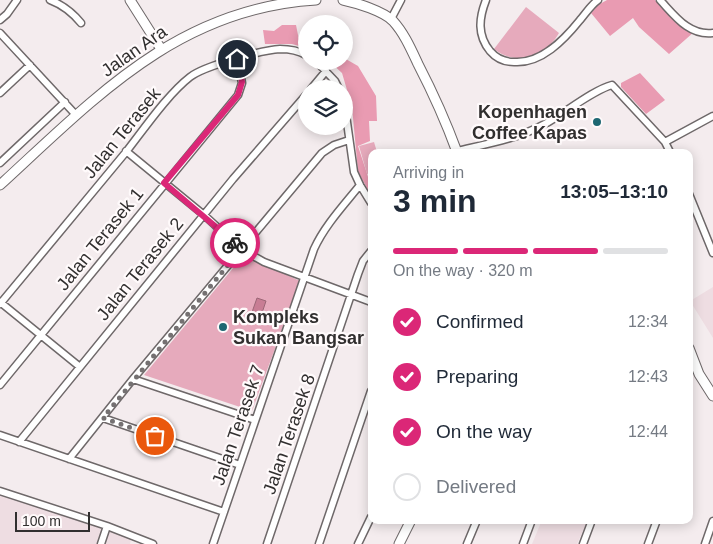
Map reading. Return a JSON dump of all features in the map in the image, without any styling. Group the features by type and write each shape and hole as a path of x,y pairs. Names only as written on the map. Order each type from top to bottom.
{"street":[{"path":"0,20 17,0"},
{"path":"50,0 63,6 81,23"},
{"path":"130,0 161,49"},
{"name":"Jalan Ara","path":"0,185 76,115 161,49 204,27 237,14 269,6 316,0"},
{"path":"343,0 357,4 391,20 405,38 456,149"},
{"path":"391,20 401,0"},
{"path":"486,0 480,26 488,48 493,55 500,59 512,62 526,62 549,51 559,43 598,0"},
{"path":"660,0 686,27 701,33 713,33"},
{"path":"0,33 76,115"},
{"name":"Jalan Terasek","path":"0,303 159,110 189,78 199,71 237,59 282,49 298,53"},
{"name":"Jalan Terasek 1","path":"0,386 164,183 238,95 242,82 237,59"},
{"path":"0,93 30,65"},
{"path":"318,80 326,71 332,80"},
{"path":"468,149 522,135 569,111 599,90 612,85 665,142 668,149"},
{"path":"0,163 65,102"},
{"name":"Jalan Terasek 2","path":"19,442 204,215 298,103"},
{"path":"665,142 713,116"},
{"path":"348,135 354,172 368,198"},
{"path":"69,459 322,153 328,148 349,140"},
{"path":"126,151 204,215 241,249 264,262 368,301"},
{"name":"Jalan Terasek 7","path":"213,544 304,276 319,238 360,185"},
{"path":"693,203 712,248"},
{"name":"Jalan Terasek 8","path":"267,544 351,294 363,261 368,255"},
{"path":"0,303 80,367"},
{"path":"693,358 699,374 713,396"},
{"path":"134,379 255,420"},
{"path":"319,544 368,400"},
{"path":"103,418 240,465"},
{"path":"0,436 224,512"},
{"path":"0,491 108,526 153,544"},
{"path":"704,544 713,521"},
{"path":"358,544 368,523"},
{"path":"400,544 409,524"},
{"path":"466,544 475,524"},
{"path":"523,544 530,524"},
{"path":"584,544 591,524"},
{"path":"648,544 656,524"},
{"path":"101,544 108,526"}],"shaded area":[{"path":"607,0 655,0 676,23 694,32 669,54 639,27 633,18 610,36 591,13 598,5"},
{"path":"526,7 559,33 553,41 539,53 530,57 512,57 494,49"},
{"path":"282,25 296,25 298,46 265,44 263,30 274,31"},
{"path":"353,63 358,66 376,96 377,121 369,121 370,141 358,146 368,177 368,190 358,171 353,118 353,80 344,80 339,70 353,70"},
{"path":"640,73 665,100 646,114 621,87 621,83"},
{"path":"374,142 376,149 368,149 368,174 367,174 359,146"},
{"name":"Kompleks Sukan Bangsar","path":"244,255 300,281 252,411 144,375"},
{"path":"713,287 713,338 693,306 693,299"},
{"path":"257,298 266,301 260,319 251,315"},
{"path":"0,493 131,539 130,544 0,544"},
{"path":"540,524 586,524 577,544 532,544"}],"way so far":[{"path":"155,436 103,418 241,249 235,243"}],"place":[{"name":"Kopenhagen Coffee Kapas","path":"597,122"},
{"name":"Kompleks Sukan Bangsar","path":"223,327"}],"route":[{"path":"235,243 164,183 238,95 242,82 237,59"}]}
